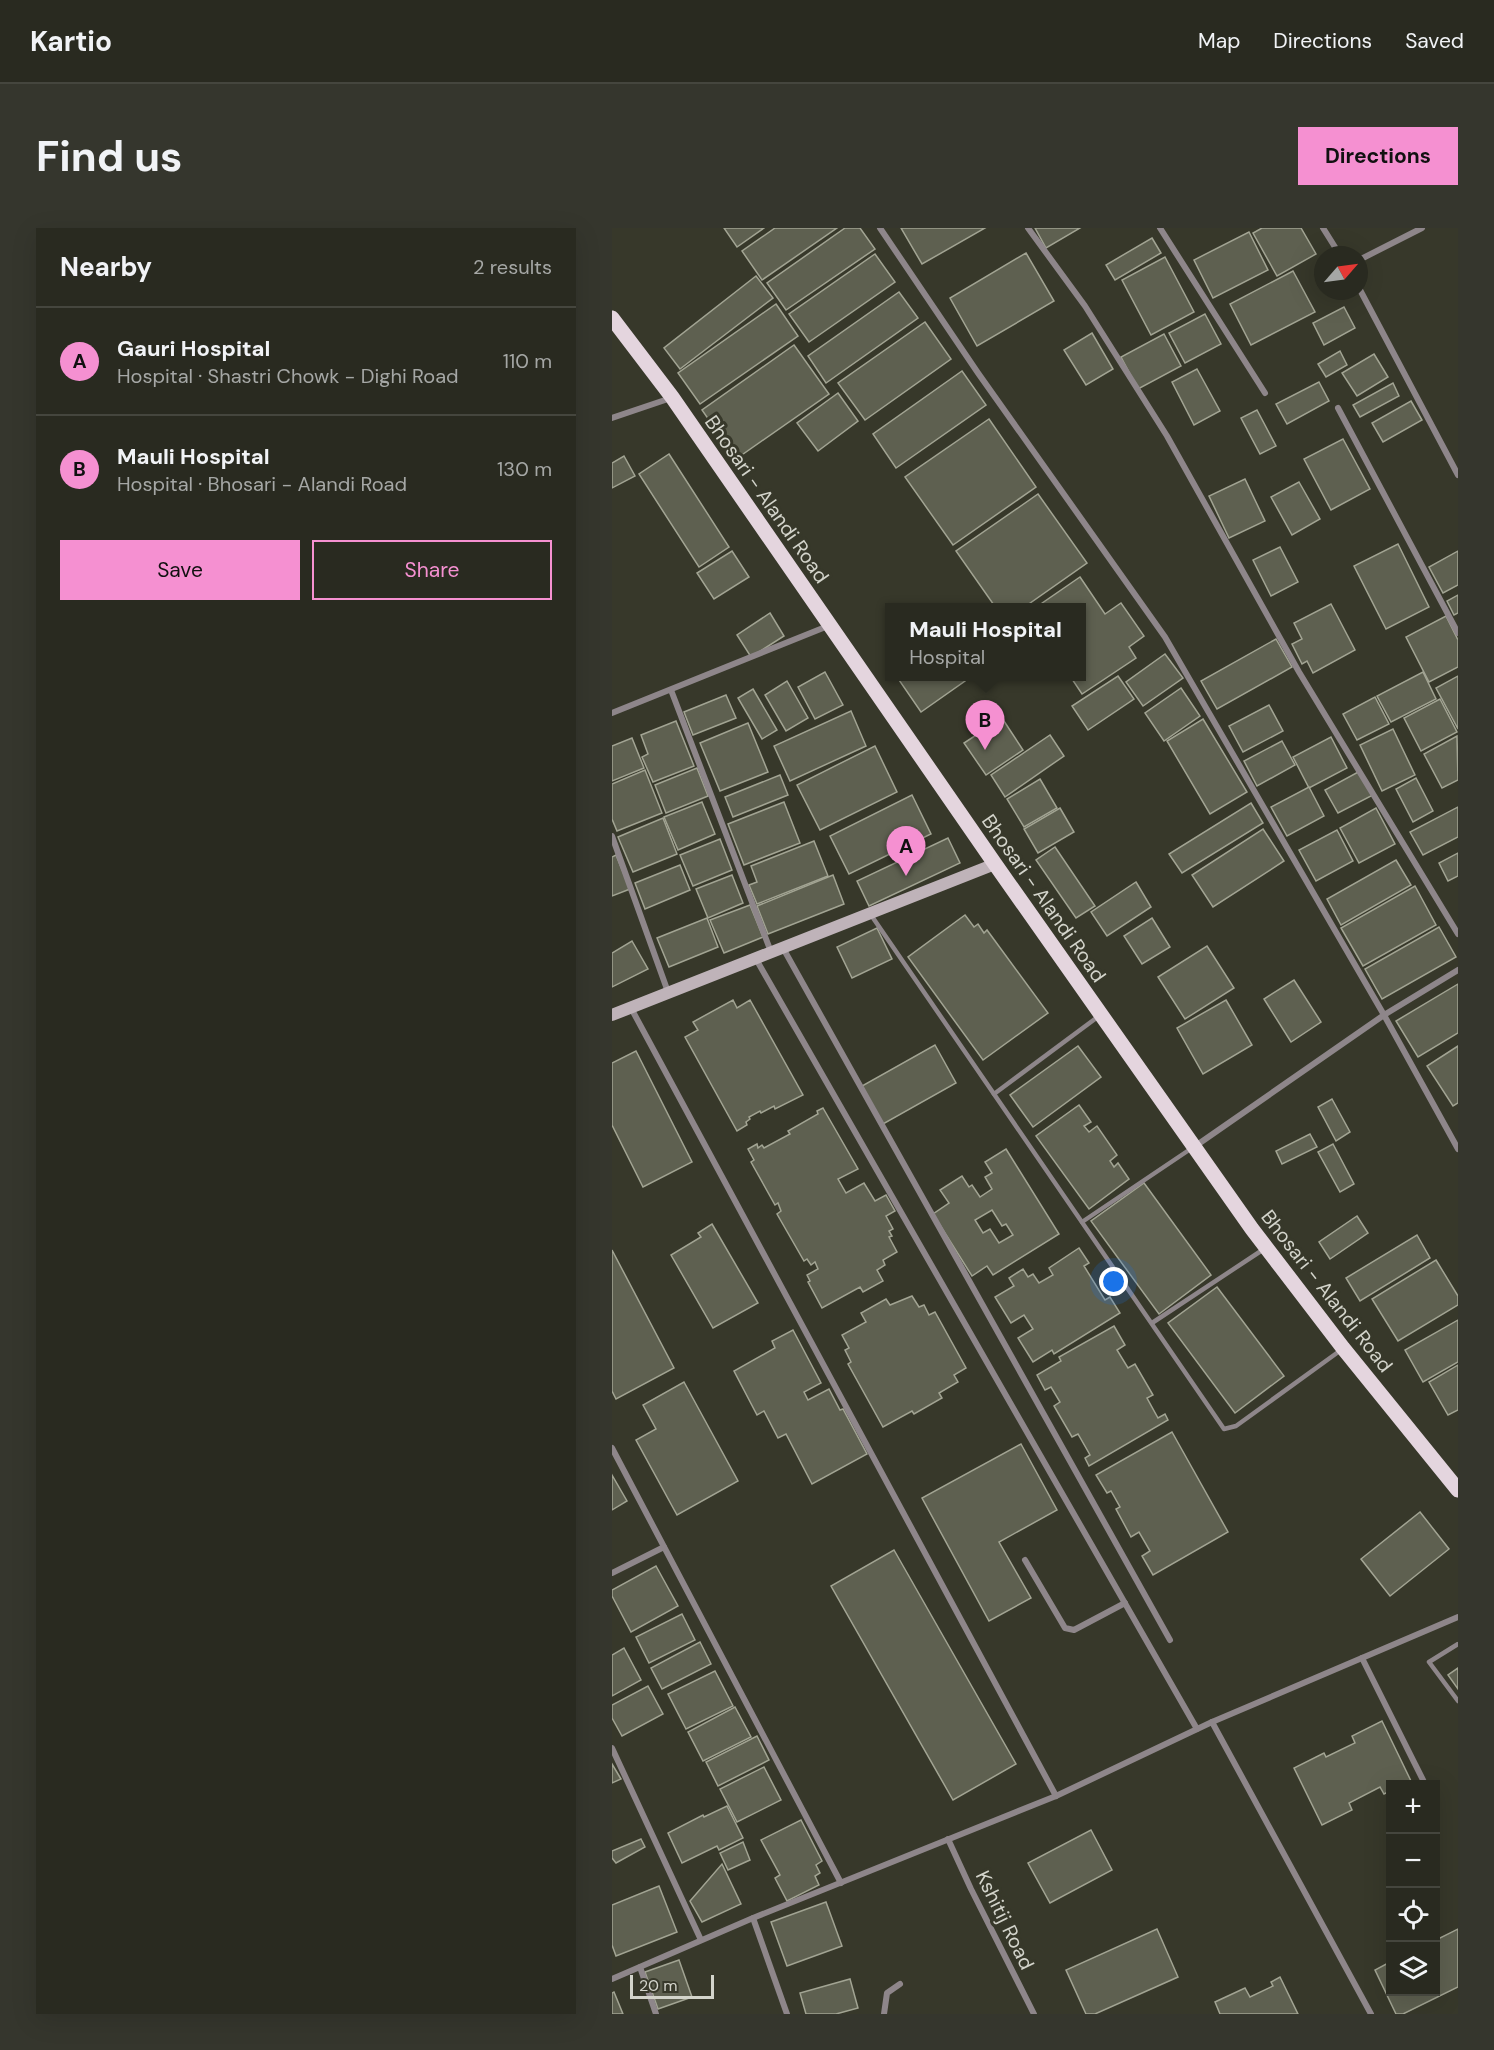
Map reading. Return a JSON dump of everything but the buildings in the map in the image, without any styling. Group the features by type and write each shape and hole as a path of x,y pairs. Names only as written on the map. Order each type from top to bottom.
{"main road":[{"name":"Bhosari - Alandi Road","path":"614,326 672,398 995,864 1266,1248 1343,1348 1458,1490"}],"street":[{"path":"880,228 978,373 1165,637 1384,1015 1458,1149"},
{"path":"1028,228 1085,306 1167,436 1299,672 1458,934"},
{"path":"1160,228 1264,393"},
{"path":"1323,228 1334,246"},
{"path":"1368,255 1422,228"},
{"path":"1365,300 1458,475"},
{"path":"612,418 672,398"},
{"path":"1338,408 1458,633"},
{"path":"612,713 829,626"},
{"path":"671,690 777,950 1170,1640"},
{"path":"612,836 669,993"},
{"path":"612,1015 995,864"},
{"path":"756,958 1197,1729"},
{"path":"1194,1147 1384,1015 1458,970"},
{"path":"631,1008 1056,1796"},
{"path":"612,1448 841,1883"},
{"path":"612,1573 664,1547"},
{"path":"1025,1560 1065,1628 1074,1630 1125,1603"},
{"path":"612,1978 753,1918 1056,1796 1212,1722 1458,1617"},
{"path":"1362,1658 1423,1780"},
{"path":"1212,1722 1371,2014"},
{"path":"612,1748 701,1940"},
{"name":"Kshitij Road","path":"948,1839 1034,2014"},
{"path":"753,1918 787,2014"},
{"path":"640,1967 656,2014"},
{"path":"884,2014 887,1993 900,1984"}],"lane":[{"path":"870,913 1224,1429 1236,1426 1343,1348"},
{"path":"994,1094 1101,1015"},
{"path":"1082,1221 1194,1147"},
{"path":"1152,1323 1266,1248"},
{"path":"1458,1644 1429,1662 1458,1701"}],"place":[{"name":"Mauli Hospital","path":"985,750"},
{"name":"Gauri Hospital","path":"906,876"}]}
